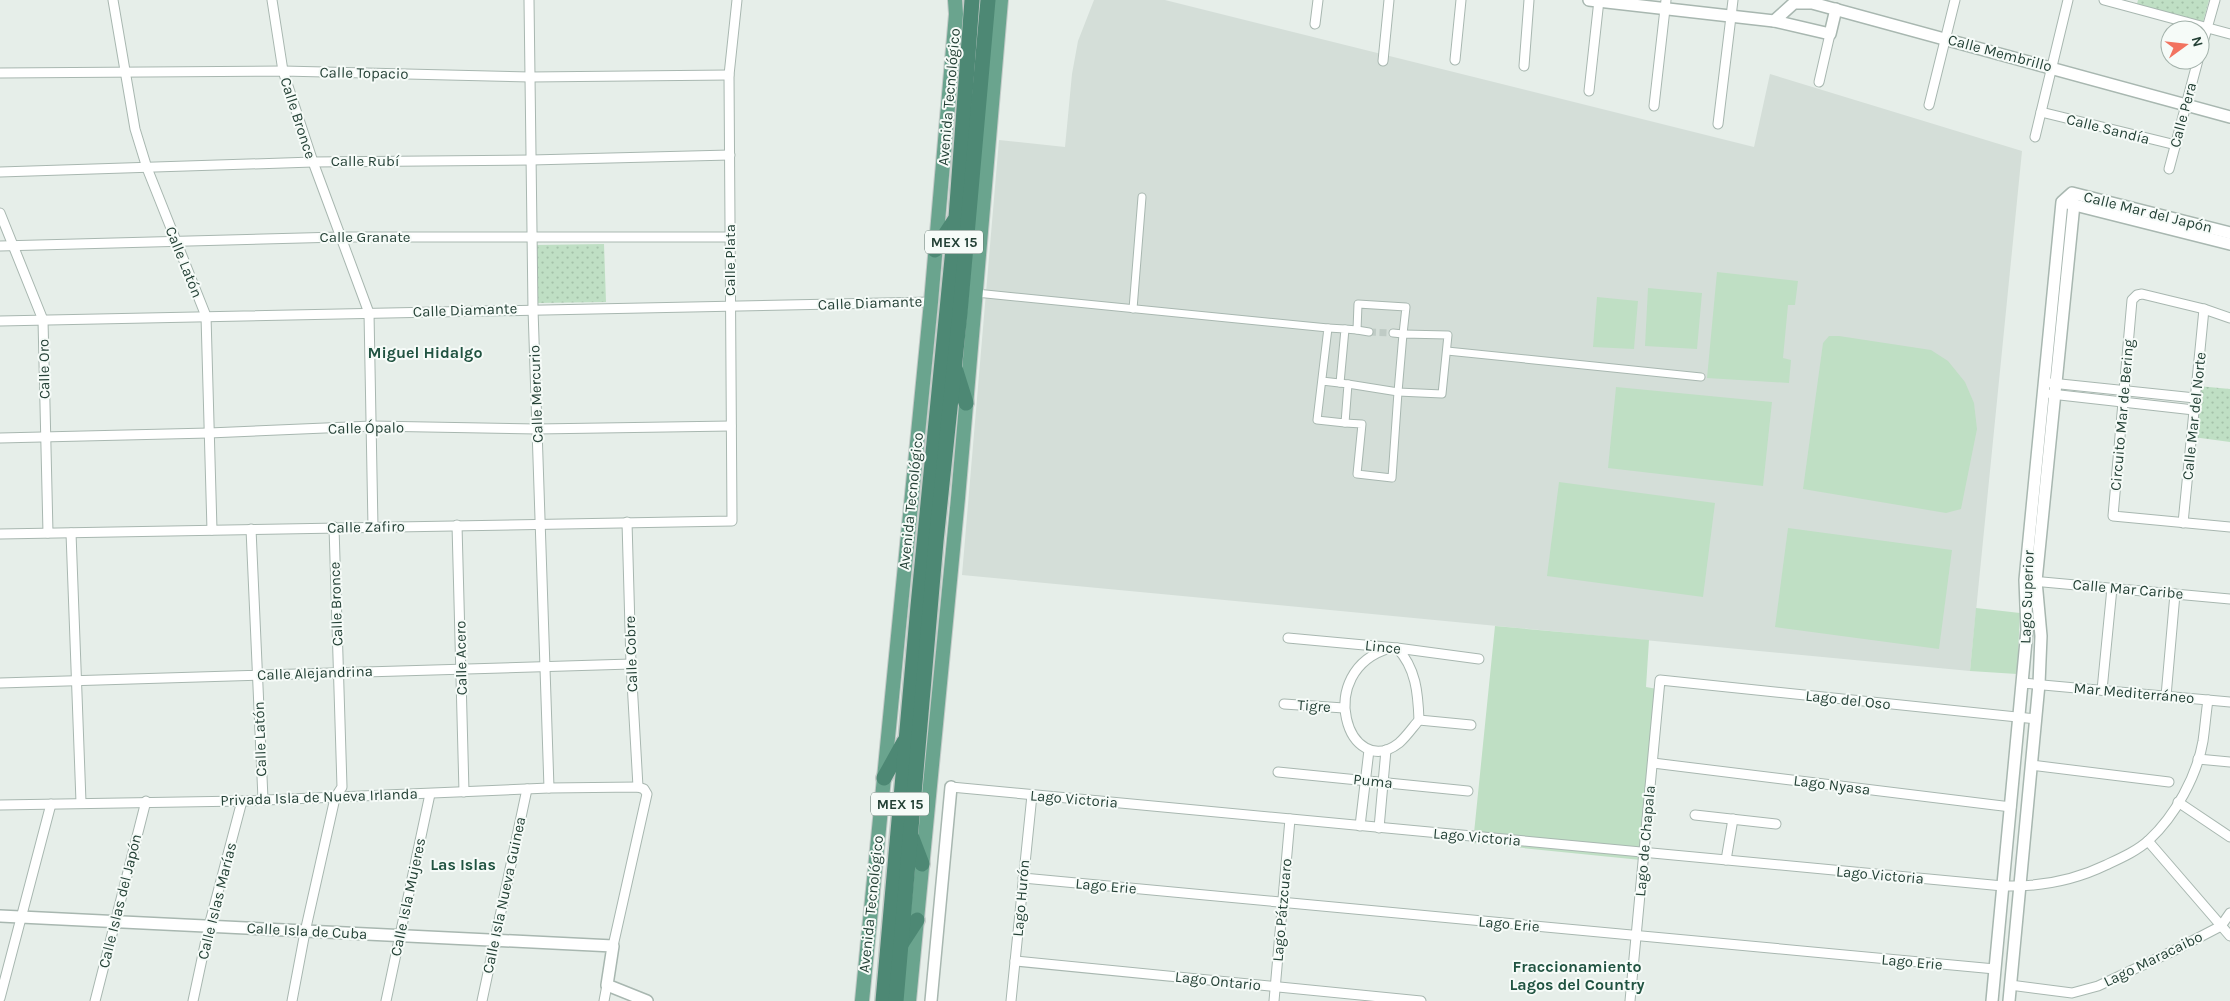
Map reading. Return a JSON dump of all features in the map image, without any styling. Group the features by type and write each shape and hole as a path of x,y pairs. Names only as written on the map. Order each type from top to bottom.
{"highway":[{"name":"Avenida Tecnológico","path":"882,1001 956,218 972,0"},
{"name":"Avenida Tecnológico","path":"896,1001 936,541 988,0"},
{"path":"935,250 956,218"},
{"path":"954,364 966,403"},
{"path":"884,778 907,736"},
{"path":"910,835 922,864"},
{"path":"901,944 917,920"}],"main road":[{"name":"Avenida Tecnológico","path":"862,1001 931,302 956,14 955,0"},
{"path":"909,1001 966,403 1001,0"}],"street":[{"name":"Calle Latón","path":"113,0 135,129 147,168 206,316 212,530"},
{"name":"Calle Bronce","path":"272,0 283,71 312,162 369,313 373,527"},
{"name":"Calle Mercurio","path":"529,0 533,309 549,788"},
{"name":"Calle Plata","path":"732,521 729,75 737,0"},
{"path":"1315,24 1318,0"},
{"path":"1383,61 1389,0"},
{"path":"1455,60 1461,0"},
{"path":"1524,66 1529,0"},
{"path":"1588,91 1595,0 1666,4 1774,21 1830,34"},
{"path":"1718,124 1733,0"},
{"path":"1929,105 1956,0"},
{"path":"2035,137 2068,0"},
{"path":"2104,0 2127,3 2179,20"},
{"path":"2209,20 2215,0"},
{"name":"Calle Membrillo","path":"1774,21 1794,3 1804,2 1836,9 2230,117"},
{"path":"1654,106 1666,4"},
{"path":"1819,82 1836,9"},
{"path":"2210,30 2230,34"},
{"name":"Calle Pera","path":"2169,169 2195,70"},
{"name":"Calle Topacio","path":"0,73 283,71 530,77 729,75"},
{"name":"Calle Sandía","path":"2041,112 2176,145"},
{"name":"Calle Rubí","path":"0,172 312,162 531,160 730,155"},
{"name":"Calle Mar del Japón","path":"2230,233 2072,193 2068,200 2230,244"},
{"path":"1133,309 1142,196"},
{"name":"Lago Superior","path":"1992,1001 2068,200"},
{"name":"Calle Oro","path":"0,213 43,320 48,533"},
{"name":"Calle Granate","path":"0,246 340,237 730,237"},
{"path":"976,293 1369,332"},
{"name":"Circuito Mar de Bering","path":"2230,318 2204,309 2142,294 2136,294 2132,300 2114,516 2230,527"},
{"name":"Calle Diamante","path":"0,321 931,302"},
{"path":"1328,328 1317,420 1362,424 1357,474 1392,478 1406,307 1358,304 1357,330"},
{"name":"Calle Mar del Norte","path":"2183,523 2204,309"},
{"path":"1340,383 1346,329"},
{"path":"1322,381 1398,392 1442,394 1448,335 1393,333"},
{"path":"1447,351 1701,377"},
{"path":"1345,423 1348,384"},
{"path":"2049,388 2125,390 2195,398"},
{"path":"2049,388 2123,402 2194,410"},
{"name":"Calle Ópalo","path":"0,438 209,433 372,426 537,429 732,426"},
{"name":"Calle Zafiro","path":"0,534 732,521"},
{"name":"Calle Cobre","path":"613,946 647,794 638,787 631,664 627,522"},
{"name":"Calle Acero","path":"458,525 464,792"},
{"name":"Calle Bronce","path":"292,1001 305,932 335,798 342,787 334,528"},
{"name":"Calle Latón","path":"251,529 263,800"},
{"path":"71,533 82,802"},
{"name":"Lago Superior","path":"2009,1001 2039,684 2041,636 2031,581"},
{"name":"Calle Mar Caribe","path":"2031,581 2230,599"},
{"path":"2102,690 2112,588"},
{"path":"2166,696 2175,594"},
{"name":"Lince","path":"1288,638 1479,659"},
{"path":"1397,650 1412,670 1418,692 1419,720 1400,743 1386,750 1369,750 1362,747 1353,736 1344,708 1352,676 1364,660 1375,652 1397,650"},
{"name":"Calle Alejandrina","path":"0,683 631,664"},
{"name":"Lago del Oso","path":"1660,680 2036,720"},
{"name":"Lago de Chapala","path":"1630,1001 1660,680"},
{"name":"Mar Mediterráneo","path":"2022,683 2230,702"},
{"name":"Lago Victoria","path":"951,787 2020,887 2062,882 2085,875 2122,858 2148,841 2163,825 2178,802 2198,760 2203,742 2208,700"},
{"name":"Tigre","path":"1284,704 1344,708"},
{"path":"1419,720 1471,725"},
{"path":"1360,826 1369,750"},
{"path":"1379,828 1386,750"},
{"path":"2198,760 2230,762"},
{"name":"Lago Nyasa","path":"1652,763 2011,807"},
{"path":"2032,765 2169,782"},
{"name":"Puma","path":"1278,772 1468,791"},
{"name":"Privada Isla de Nueva Irlanda","path":"0,805 82,802 242,801 549,788 638,787"},
{"path":"932,1001 951,787"},
{"name":"Calle Isla Nueva Guinea","path":"482,1001 527,789"},
{"name":"Calle Isla Mujeres","path":"386,1001 430,794"},
{"name":"Lago Hurón","path":"1011,1001 1032,795"},
{"name":"Calle Islas del Japón","path":"95,1001 146,801"},
{"name":"Calle Islas Marías","path":"193,1001 209,926 242,801"},
{"path":"2178,802 2230,837"},
{"path":"0,998 51,804"},
{"path":"1695,815 1776,824"},
{"name":"Lago Pátzcuaro","path":"1274,1001 1290,819"},
{"path":"1726,860 1732,819"},
{"path":"2148,841 2230,936"},
{"name":"Lago Erie","path":"1023,878 1995,970"},
{"name":"Lago Maracaibo","path":"2010,985 2072,993 2098,986 2174,951 2221,926 2230,914"},
{"name":"Calle Isla de Cuba","path":"0,916 613,946"},
{"path":"604,1001 613,946"},
{"name":"Lago Ontario","path":"1015,961 1422,1001"},
{"path":"607,985 647,1001"}],"shaded area":[{"path":"1094,0 1165,0 1754,147 1770,74 2022,151 1970,671 962,575 999,140 1065,147 1072,74 1078,41"}],"green space":[{"path":"2138,0 2209,0 2204,20 2196,20 2137,4"},
{"path":"604,244 606,302 537,303 536,245"},
{"path":"1717,272 1798,281 1795,305 1788,305 1783,358 1791,360 1789,383 1707,378"},
{"path":"1648,288 1702,293 1697,349 1645,346"},
{"path":"1597,297 1638,301 1634,349 1593,347"},
{"path":"1829,336 1931,350 1948,361 1965,382 1974,403 1977,429 1961,509 1946,513 1803,489 1823,343"},
{"path":"2198,386 2230,389 2230,442 2193,437"},
{"path":"1616,387 1772,402 1763,486 1608,468"},
{"path":"1559,482 1715,503 1703,597 1547,576"},
{"path":"1788,528 1952,550 1939,649 1775,627"},
{"path":"1976,608 2020,613 2017,674 1970,671"},
{"path":"1495,626 1649,640 1646,687 1657,689 1641,860 1473,843"}],"tunnel":[{"path":"1369,332 1393,333"}],"district":[{"name":"Miguel Hidalgo","path":"425,352"},
{"name":"Las Islas","path":"463,864"},
{"name":"Fraccionamiento Lagos del Country","path":"1577,975"}]}
